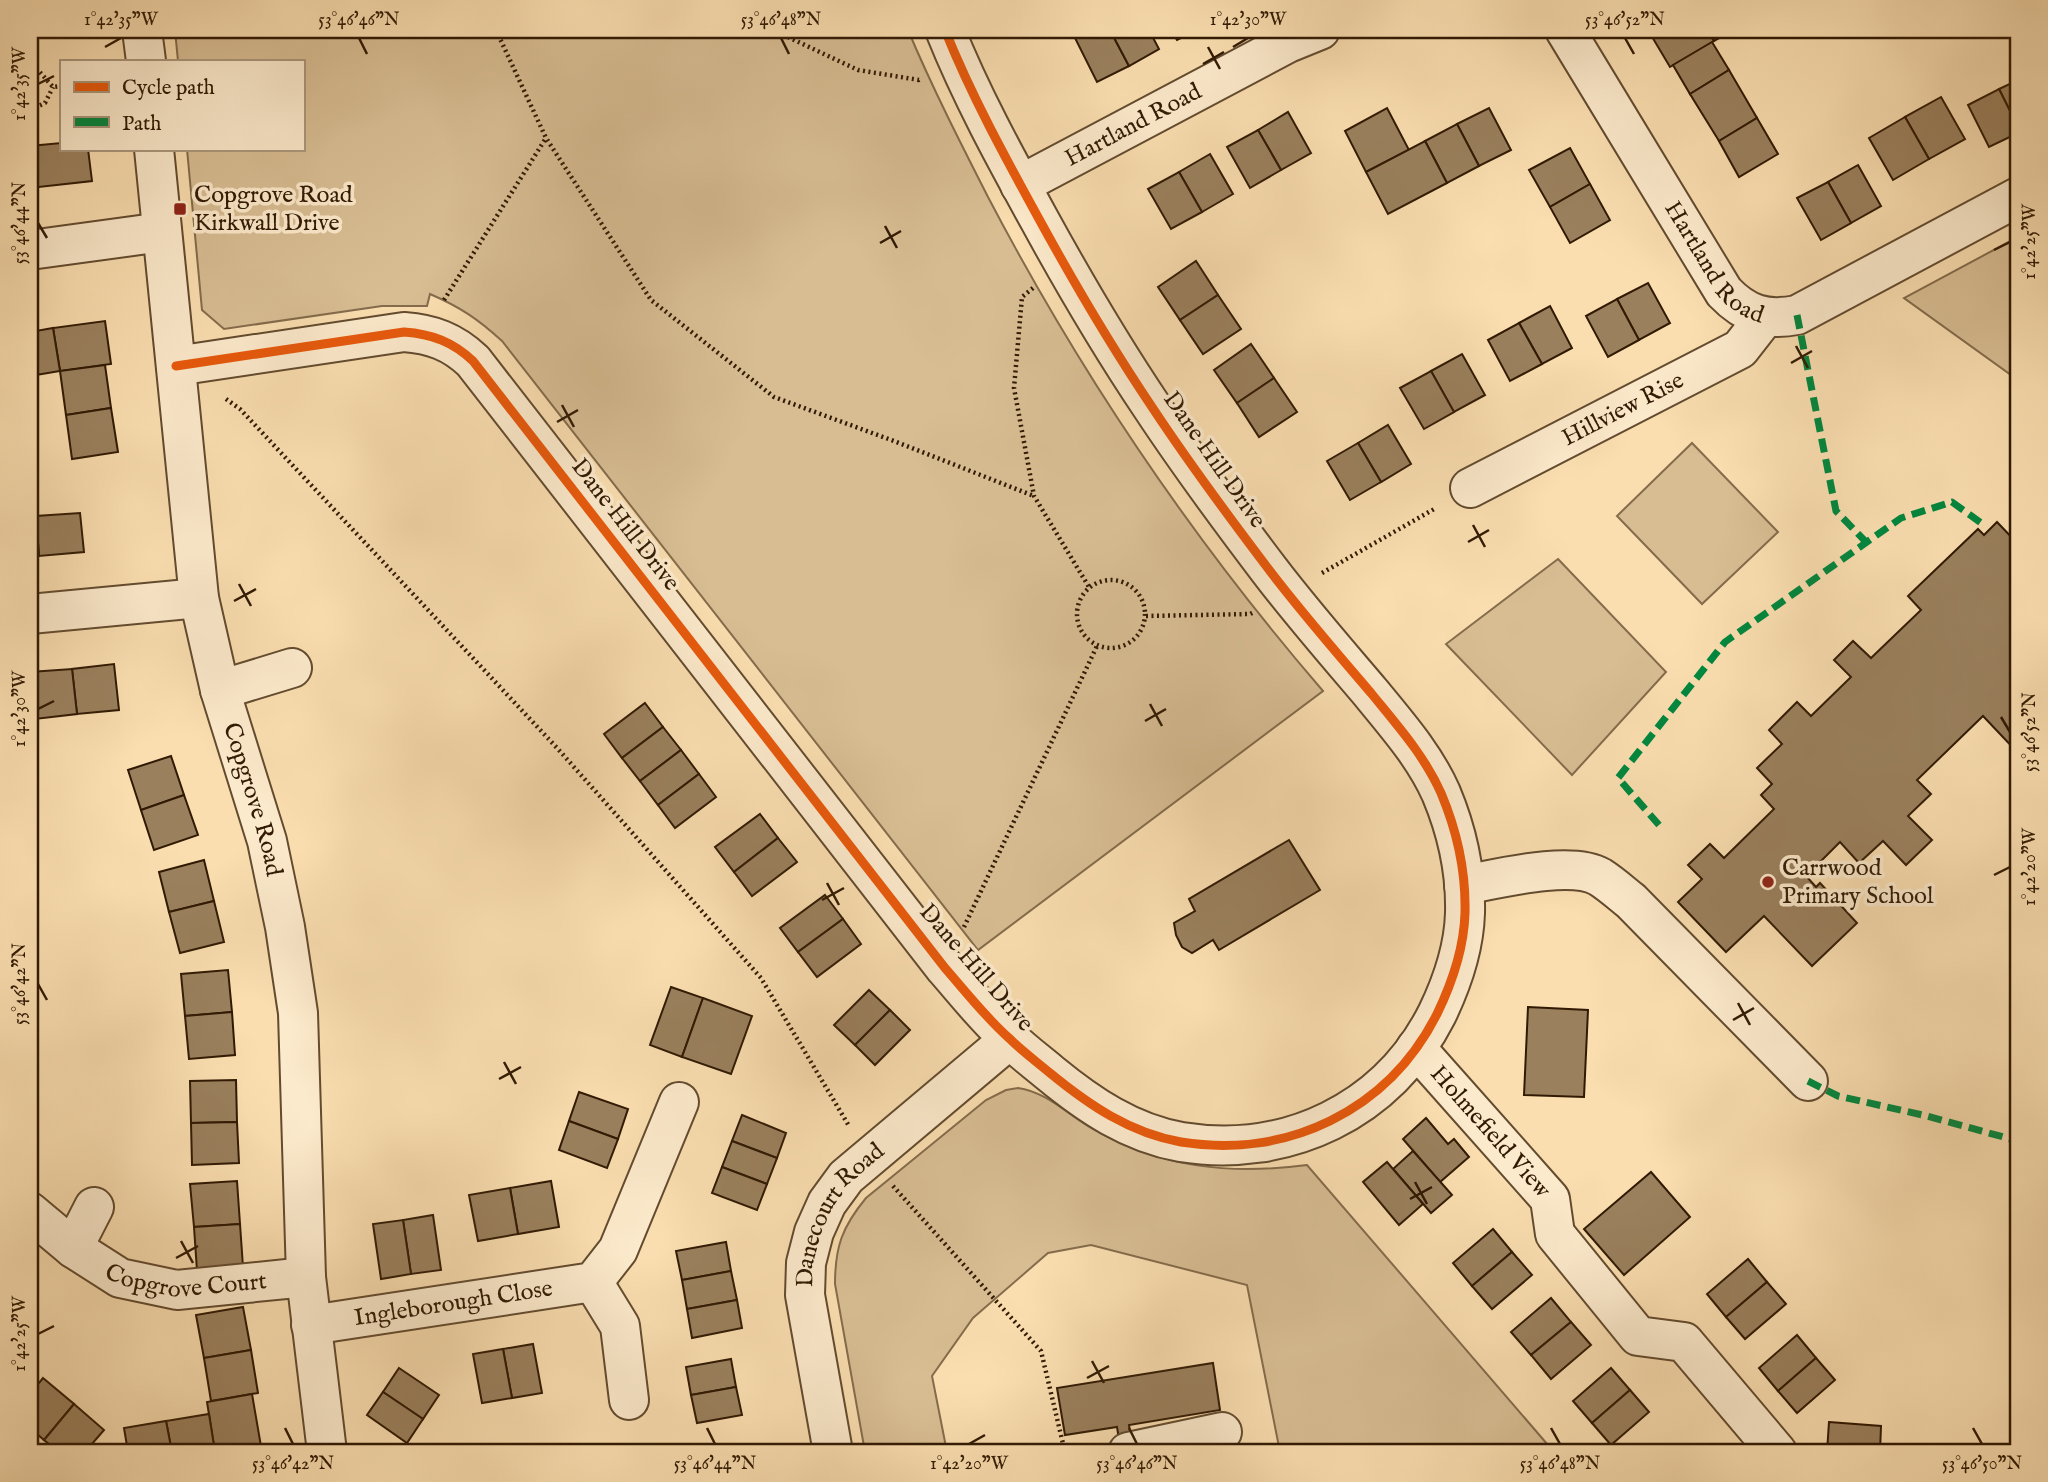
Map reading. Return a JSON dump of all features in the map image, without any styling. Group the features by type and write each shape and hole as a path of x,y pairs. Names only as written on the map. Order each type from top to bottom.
{"street":[{"path":"142,30 146,60"},
{"name":"Hartland Road","path":"1020,185 1288,43 1320,30"},
{"name":"Hartland Road","path":"1565,30 1724,292 1735,304 1749,312 1765,317 1797,315 2018,197"},
{"name":"Dane Hill Drive","path":"176,366 404,332 424,333 459,348 473,361 945,968 1010,1039 1088,1104 1116,1120 1174,1141 1236,1146 1297,1135 1326,1124 1378,1090 1399,1070 1416,1048 1440,1007 1454,972 1465,916 1460,853 1451,822 1440,792 1408,736 1287,594 1151,407 1020,185 951,44"},
{"name":"Copgrove Road","path":"154,150 199,598 220,690 267,841 285,927 296,1001 306,1277 327,1452"},
{"path":"30,250 162,232"},
{"name":"Hillview Rise","path":"1470,488 1740,349 1765,317"},
{"path":"30,614 199,598"},
{"path":"220,690 292,668"},
{"path":"1464,885 1532,872 1568,870 1598,876 1631,901 1808,1081"},
{"name":"Danecourt Road","path":"832,1452 805,1295 806,1263 814,1232 827,1203 846,1177 1010,1039"},
{"name":"Holmefield View","path":"1416,1048 1550,1199 1555,1234 1638,1336 1684,1342 1777,1452"},
{"path":"629,1401 620,1326 593,1282 618,1250 679,1102"},
{"name":"Copgrove Court","path":"73,1248 94,1207"},
{"name":"Copgrove Court","path":"30,1212 73,1248 120,1278 177,1290 306,1277"},
{"name":"Ingleborough Close","path":"311,1325 593,1282"},
{"path":"1128,1452 1222,1432"}],"path":[{"path":"496,30 546,138 651,300 774,397 1034,495"},
{"path":"773,30 858,70 919,79 951,44"},
{"path":"30,71 38,70 53,87"},
{"path":"53,87 60,86"},
{"path":"30,110 45,103 53,87"},
{"path":"424,333 546,138"},
{"path":"1063,262 1022,297 1014,388 1034,495 1089,587"},
{"path":"176,366 240,409 558,748 761,978 868,1158 1041,1351 1065,1452"},
{"path":"1146,616 1250,614 1470,488"},
{"path":"1112,579 1124,582 1140,595 1146,616 1139,635 1130,643 1121,648 1109,649 1097,646 1080,631 1076,610 1080,598 1089,587 1112,579"},
{"path":"945,968 1097,646"}],"shaded area":[{"path":"175,30 908,30 988,197 1061,328 1100,391 1141,454 1228,575 1323,691 978,950 502,341 485,326 460,309 430,294 427,306 382,306 224,329 202,310 187,150 304,150 304,60 178,60"},
{"path":"2018,237 2018,380 1904,298"},
{"path":"1692,443 1778,532 1702,604 1617,516"},
{"path":"1558,559 1666,672 1572,775 1446,644"},
{"path":"1018,1088 1048,1099 1093,1129 1119,1142 1171,1160 1251,1169 1307,1165 1554,1452 1280,1452 1247,1285 1091,1245 1048,1253 973,1318 932,1376 947,1452 865,1452 835,1284 838,1248 846,1228 866,1198 986,1100 1006,1090"}],"building":[{"path":"1090,30 1110,30 1129,66 1097,82 1075,38"},
{"path":"1110,30 1149,30 1159,49 1129,66"},
{"path":"1171,30 1197,30 1177,40"},
{"path":"1648,30 1707,30 1714,41 1670,67"},
{"path":"1707,30 1734,30 1714,41"},
{"path":"1712,42 1729,70 1690,94 1673,65"},
{"path":"1729,70 1757,118 1719,141 1690,94"},
{"path":"2018,80 2018,127 1999,89"},
{"path":"1999,89 2018,127 2018,133 1989,147 1968,105"},
{"path":"1941,97 1965,139 1929,159 1905,117"},
{"path":"1387,108 1409,150 1366,172 1345,131"},
{"path":"1489,108 1511,150 1479,166 1457,124"},
{"path":"1288,112 1311,153 1281,170 1258,130"},
{"path":"1905,117 1929,159 1893,180 1869,138"},
{"path":"1757,118 1778,154 1739,177 1719,141"},
{"path":"1457,124 1479,166 1447,183 1425,141"},
{"path":"1258,130 1281,170 1250,188 1227,147"},
{"path":"1425,141 1447,183 1388,214 1366,172"},
{"path":"60,143 60,150 88,150 92,181 30,188 30,146"},
{"path":"1570,148 1590,184 1550,207 1529,170"},
{"path":"1210,154 1233,194 1202,212 1179,172"},
{"path":"1858,165 1881,206 1851,223 1828,182"},
{"path":"1179,172 1202,212 1171,229 1148,189"},
{"path":"1828,182 1851,223 1821,240 1797,198"},
{"path":"1590,184 1610,220 1570,243 1550,207"},
{"path":"1196,261 1218,295 1180,320 1158,287"},
{"path":"1648,283 1670,323 1639,340 1617,299"},
{"path":"1218,295 1241,329 1203,354 1180,320"},
{"path":"1617,299 1639,340 1608,357 1586,316"},
{"path":"1550,306 1572,348 1542,364 1519,323"},
{"path":"105,321 111,364 60,371 53,328"},
{"path":"1519,323 1542,364 1510,381 1488,340"},
{"path":"53,328 60,371 30,376 30,332"},
{"path":"1251,344 1274,378 1237,403 1214,370"},
{"path":"1462,354 1485,395 1454,412 1431,371"},
{"path":"105,365 111,408 66,415 60,371"},
{"path":"1431,371 1454,412 1424,429 1400,388"},
{"path":"1274,378 1297,412 1259,437 1237,403"},
{"path":"111,408 118,452 72,459 66,415"},
{"path":"1388,425 1411,464 1381,482 1358,443"},
{"path":"1358,443 1381,482 1350,500 1327,461"},
{"path":"80,513 84,552 39,556 36,516"},
{"path":"36,516 39,556 30,557 30,517"},
{"path":"1997,522 2018,544 2018,753 1983,716 1917,780 1931,794 1908,816 1932,840 1906,865 1883,841 1859,863 1840,842 1806,876 1816,887 1820,883 1857,923 1812,966 1764,916 1726,952 1678,902 1702,879 1688,865 1710,844 1724,858 1774,809 1761,795 1772,784 1757,768 1782,744 1769,730 1797,702 1811,716 1851,677 1834,660 1853,641 1871,658 1921,610 1908,596 1978,529 1984,535"},
{"path":"114,664 119,710 77,714 72,669"},
{"path":"72,669 77,714 35,719 30,672"},
{"path":"30,672 35,719 30,719"},
{"path":"645,703 663,727 622,758 604,734"},
{"path":"663,727 681,750 640,781 622,758"},
{"path":"681,750 699,774 658,805 640,781"},
{"path":"171,756 184,795 141,810 128,770"},
{"path":"699,774 716,797 675,828 658,805"},
{"path":"184,795 198,835 154,850 141,810"},
{"path":"760,814 778,838 734,872 715,847"},
{"path":"778,838 797,862 752,896 734,872"},
{"path":"1289,840 1320,890 1219,950 1213,940 1192,953 1182,947 1174,923 1195,911 1189,899"},
{"path":"204,860 214,901 169,912 159,872"},
{"path":"825,895 843,919 798,952 780,928"},
{"path":"214,901 224,942 180,953 169,912"},
{"path":"843,919 861,944 817,977 798,952"},
{"path":"228,970 232,1012 185,1016 181,974"},
{"path":"671,987 703,998 682,1057 650,1045"},
{"path":"869,990 890,1010 855,1045 834,1025"},
{"path":"703,998 752,1016 731,1074 682,1057"},
{"path":"1528,1007 1588,1010 1584,1097 1524,1095"},
{"path":"890,1010 910,1030 875,1065 855,1045"},
{"path":"232,1012 235,1055 189,1059 185,1016"},
{"path":"236,1080 237,1122 191,1123 190,1081"},
{"path":"579,1092 628,1109 618,1139 569,1121"},
{"path":"742,1115 786,1133 777,1158 732,1141"},
{"path":"1426,1118 1448,1144 1454,1139 1469,1157 1440,1182 1403,1139"},
{"path":"569,1121 618,1139 607,1168 559,1150"},
{"path":"237,1122 239,1163 192,1165 191,1123"},
{"path":"732,1141 777,1158 767,1184 722,1167"},
{"path":"1413,1151 1452,1195 1431,1213 1393,1169"},
{"path":"1387,1162 1423,1204 1399,1225 1363,1182"},
{"path":"722,1167 767,1184 757,1210 712,1193"},
{"path":"1651,1172 1690,1217 1624,1275 1584,1229"},
{"path":"237,1181 240,1224 194,1227 190,1184"},
{"path":"551,1181 559,1227 518,1234 510,1188"},
{"path":"510,1188 518,1234 478,1241 469,1195"},
{"path":"433,1215 441,1270 411,1274 403,1220"},
{"path":"403,1220 411,1274 381,1279 373,1224"},
{"path":"240,1224 243,1267 197,1271 194,1227"},
{"path":"1493,1229 1512,1252 1472,1286 1453,1263"},
{"path":"726,1242 731,1271 682,1280 676,1251"},
{"path":"1512,1252 1532,1275 1492,1309 1472,1286"},
{"path":"1748,1259 1767,1282 1726,1317 1707,1294"},
{"path":"731,1271 737,1300 687,1309 682,1280"},
{"path":"1767,1282 1786,1304 1745,1339 1726,1317"},
{"path":"1551,1298 1571,1322 1531,1355 1511,1332"},
{"path":"737,1300 742,1328 692,1338 687,1309"},
{"path":"243,1307 251,1350 204,1358 196,1315"},
{"path":"1571,1322 1591,1345 1551,1379 1531,1355"},
{"path":"1797,1335 1816,1358 1778,1391 1759,1368"},
{"path":"533,1344 542,1393 512,1398 503,1349"},
{"path":"503,1349 512,1398 482,1403 473,1354"},
{"path":"251,1350 258,1393 211,1401 204,1358"},
{"path":"1816,1358 1835,1380 1797,1413 1778,1391"},
{"path":"731,1359 736,1387 691,1395 686,1367"},
{"path":"1213,1363 1220,1410 1129,1425 1133,1452 1121,1452 1117,1427 1065,1435 1057,1388"},
{"path":"399,1368 439,1395 423,1419 383,1392"},
{"path":"1611,1368 1630,1390 1592,1423 1573,1401"},
{"path":"43,1378 74,1404 44,1440 30,1428 30,1394"},
{"path":"736,1387 742,1415 697,1423 691,1395"},
{"path":"1630,1390 1649,1412 1611,1445 1592,1423"},
{"path":"383,1392 423,1419 407,1443 367,1415"},
{"path":"252,1394 262,1452 215,1452 207,1402"},
{"path":"74,1404 104,1430 85,1452 59,1452 44,1440"},
{"path":"209,1414 215,1452 172,1452 166,1421"},
{"path":"166,1421 172,1452 128,1452 124,1428"},
{"path":"1829,1422 1881,1426 1880,1452 1827,1452"}],"marked path":[{"path":"1797,315 1836,511 1866,542"},
{"path":"1659,825 1618,778 1725,642 1901,518 1952,502 1984,525"},
{"path":"1808,1081 1838,1096 1927,1116 2018,1141"}],"cycle path":[{"path":"176,366 404,332 433,337 458,349 473,361 945,968 984,1014 1019,1048 1095,1107 1127,1125 1162,1138 1220,1145 1259,1143 1296,1135 1330,1121 1362,1102 1391,1077 1416,1048 1437,1014 1452,978 1460,952 1465,898 1459,852 1447,807 1427,766 1409,741 1270,571 1166,428 1107,338 1052,243 977,102 945,30"}],"place":[{"name":"Copgrove Road Kirkwall Drive","path":"180,209"},
{"name":"Carrwood Primary School","path":"1768,882"}]}
